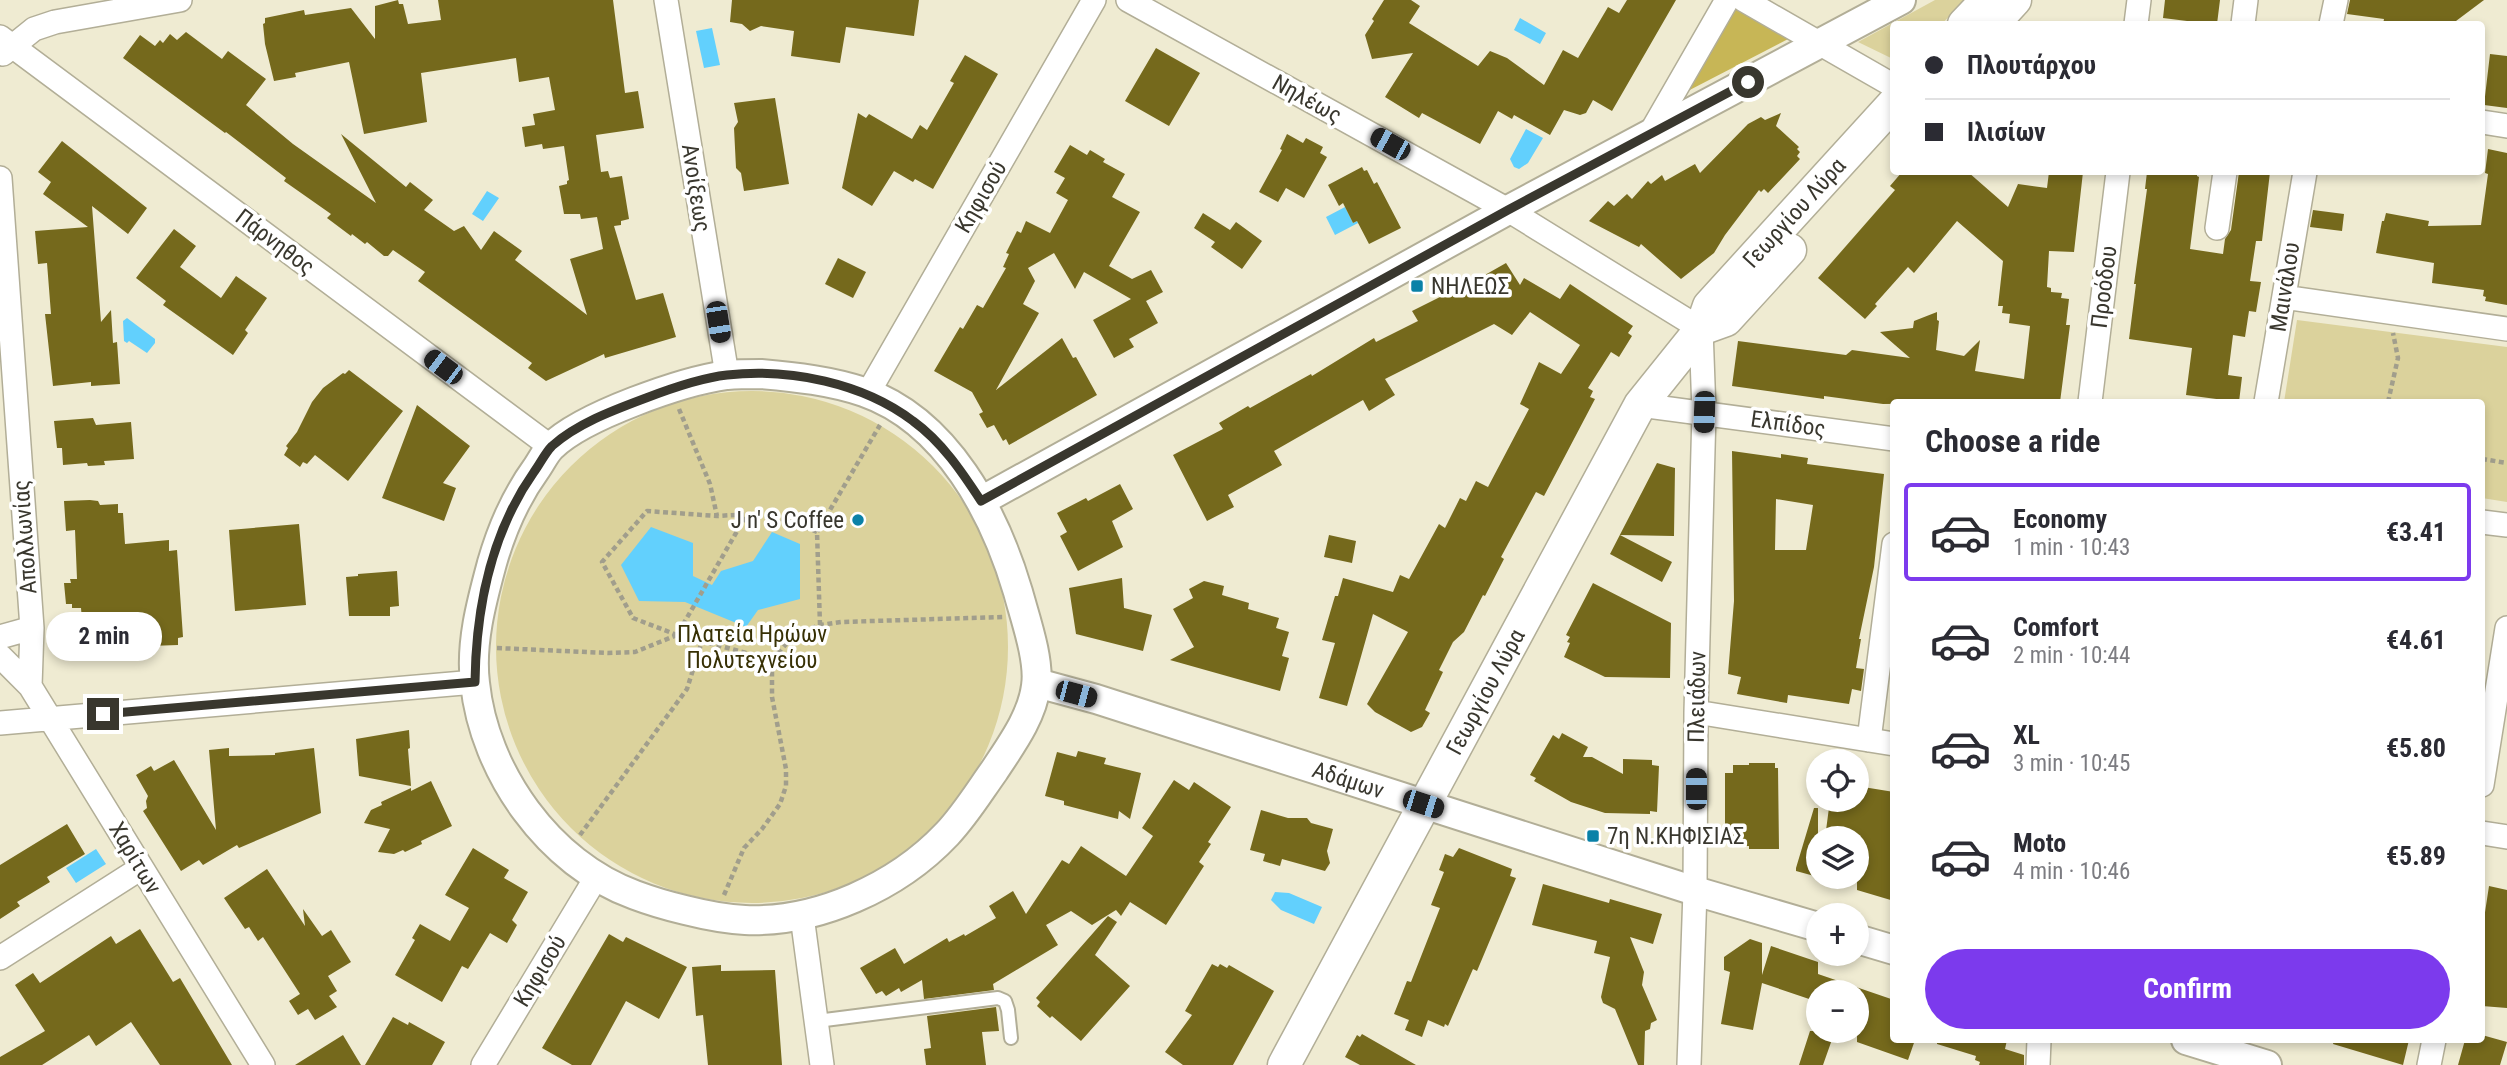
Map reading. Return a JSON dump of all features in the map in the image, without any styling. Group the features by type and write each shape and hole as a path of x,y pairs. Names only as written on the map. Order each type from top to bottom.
{"main road":[{"path":"1967,21 1987,0"},
{"path":"1996,21 2015,0"},
{"name":"Γεωργίου Λύρα","path":"1284,1065 1640,405 1701,328 1709,306 1890,107"},
{"name":"Γεωργίου Λύρα","path":"1701,328 1726,320 1890,139"}],"street":[{"path":"4,46 34,29 55,22 180,0"},
{"name":"Ανοίξεως","path":"666,0 727,375"},
{"name":"Κηφισού","path":"880,400 1094,0"},
{"name":"Νηλέως","path":"1129,0 1508,210 1701,328"},
{"path":"1651,132 1727,0"},
{"path":"1744,0 1890,84"},
{"path":"981,501 1651,132 1901,0"},
{"path":"2136,21 2140,0"},
{"path":"2243,21 2246,0"},
{"path":"2332,21 2336,0"},
{"name":"Πάρνηθος","path":"4,46 551,447"},
{"path":"2485,122 2507,125"},
{"name":"Προόδου","path":"2090,399 2118,175"},
{"path":"2217,228 2225,175"},
{"name":"Μαινάλου","path":"2267,399 2304,175"},
{"name":"Απολλωνίας","path":"0,178 32,628 30,686"},
{"path":"2284,297 2507,329"},
{"name":"Πλειάδων","path":"1689,1065 1704,412 1701,328"},
{"path":"761,374 831,383 880,400 915,422 944,450 981,501 997,531 1024,616 1037,683 1029,712 1009,747 948,833 917,861 883,882 844,902 802,916 720,919 632,895 597,876 566,853 513,794 495,760 475,682 475,647 486,583 503,526 523,487 551,447 593,420 671,389 727,375 761,374"},
{"name":"Ελπίδος","path":"1640,405 1890,438"},
{"path":"2485,522 2507,525"},
{"path":"1869,740 1890,575"},
{"path":"0,637 32,628"},
{"path":"2485,766 2507,628"},
{"name":"Χαρίτων","path":"0,656 30,686 262,1065"},
{"path":"0,723 475,682"},
{"name":"Αδάμων","path":"1037,683 1096,699 1806,924"},
{"path":"1696,712 1890,743"},
{"path":"2485,833 2507,837"},
{"path":"0,958 141,868"},
{"name":"Κηφισού","path":"483,1065 597,876"},
{"path":"802,916 822,1065"},
{"path":"1869,943 1890,949"},
{"path":"2038,1065 2039,1043"},
{"path":"2196,1043 2267,1065"},
{"path":"2429,1065 2433,1043"}],"lane":[{"path":"817,1021 998,998 1005,1001 1008,1010 1011,1038"}],"path":[{"path":"2388,312 2398,358 2389,399"},
{"path":"671,389 710,484 717,516"},
{"path":"820,625 817,532 880,400"},
{"path":"2485,459 2507,463"},
{"path":"772,660 677,635 633,618 601,562 647,511 783,517 817,532"},
{"path":"475,647 635,652 677,635 747,514"},
{"path":"720,919 724,894 744,848 780,804 786,786 786,769 772,697 772,660 794,635 820,625 841,622 1024,616"},
{"path":"566,853 687,689 702,641"}],"green space":[{"path":"1935,0 1964,0 1945,21 1896,21"},
{"path":"1890,25 1890,58 1858,42"},
{"path":"2297,320 2507,347 2507,502 2485,498 2485,399 2284,399"},
{"name":"Πλατεία Ηρώων Πολυτεχνείου","path":"752,391 802,396 850,410 894,434 933,466 965,505 989,549 1003,597 1008,647 1003,697 989,745 965,789 933,828 894,860 850,884 802,898 752,903 702,898 654,884 610,860 571,828 539,789 515,745 501,697 496,647 501,597 515,549 539,505 571,466 610,434 654,410 702,396"}],"shaded area":[{"path":"1730,0 1792,37 1682,94"}],"water":[{"path":"1520,18 1546,33 1540,44 1514,30"},
{"path":"712,28 720,65 704,68 696,31"},
{"path":"1526,129 1543,138 1528,163 1519,169 1514,167 1510,159"},
{"path":"487,191 499,198 483,221 472,214"},
{"path":"1345,207 1353,223 1358,223 1335,235 1326,217"},
{"path":"127,318 155,339 147,353 129,341 124,341 123,321"},
{"path":"651,527 693,543 693,576 712,585 721,571 753,561 772,532 800,544 800,599 758,610 746,627 685,602 639,601 621,565"},
{"path":"96,849 106,864 76,883 66,868"},
{"path":"1275,892 1289,893 1322,907 1314,924 1281,910 1271,900"}],"building":[{"path":"398,0 399,4 403,4 408,24 441,20 438,0 613,0 625,93 638,91 644,128 596,135 601,172 608,171 610,178 622,176 629,219 614,226 636,300 663,293 676,337 605,358 604,354 546,381 528,368 532,363 418,281 425,272 393,250 388,256 384,256 367,242 365,244 352,234 351,236 327,218 331,214 284,181 286,178 123,58 140,35 155,46 160,40 163,43 170,34 177,40 186,32 222,59 228,51 266,79 246,105 293,144 376,203 341,134 406,187 410,182 433,200 424,210 454,231 464,226 481,250 494,231 522,251 515,260 587,315 570,259 603,249 597,217 581,219 580,214 564,214 559,186 567,184 569,180 564,146 543,149 542,144 525,147 522,127 535,125 533,114 555,110 549,77 519,82 516,58 421,73 427,122 364,134 349,62 295,73 296,77 274,81 265,44 265,18 304,10 305,15 351,8 375,39 375,6"},
{"path":"732,0 919,0 914,36 846,27 840,63 791,56 794,31 761,26 750,31 742,24 730,22"},
{"path":"1384,0 1411,0 1420,6 1409,23 1478,66 1490,51 1507,58 1544,85 1563,50 1578,58 1608,7 1619,13 1627,0 1676,0 1612,111 1593,100 1586,113 1580,115 1564,110 1550,135 1514,115 1512,119 1498,111 1480,144 1422,113 1419,118 1385,97 1413,53 1372,59 1365,35"},
{"path":"2165,0 2220,0 2217,21 2163,18"},
{"path":"2350,0 2484,0 2456,21 2384,21 2347,14"},
{"path":"1156,48 1200,73 1169,126 1125,101"},
{"path":"2490,54 2507,56 2507,108 2485,105"},
{"path":"965,55 998,74 933,189 894,171 872,206 842,188 858,113 866,118 869,114 912,139 920,125 927,130 954,83 950,81"},
{"path":"775,98 789,184 744,191 741,173 736,168 734,128 738,122 734,103"},
{"path":"1781,113 1776,126 1799,147 1797,156 1800,159 1768,193 1764,189 1761,192 1759,190 1714,253 1681,279 1641,244 1639,247 1589,221 1608,201 1614,206 1627,194 1632,199 1648,181 1651,184 1662,175 1665,181 1695,164 1700,173 1748,124 1761,117 1765,120"},
{"path":"1287,134 1303,143 1306,138 1323,147 1320,153 1327,157 1304,198 1286,188 1278,202 1259,192 1282,150 1280,149"},
{"path":"62,141 147,208 128,234 92,206 101,322 111,310 120,384 91,386 91,382 53,386 45,314 51,314 47,263 38,264 35,231 88,227 43,194 51,182 38,172"},
{"path":"1070,145 1087,155 1090,150 1105,159 1103,162 1125,174 1112,197 1140,212 1109,266 1132,279 1151,270 1163,292 1146,301 1158,323 1129,339 1134,347 1114,358 1093,320 1131,299 1084,272 1075,289 1054,253 1028,268 1035,281 1023,304 1039,313 996,390 1062,338 1097,395 1009,445 1006,439 1003,441 994,425 987,428 979,414 983,412 972,392 934,371 960,327 963,329 977,305 983,308 1006,268 1003,267 1009,254 1006,253 1017,231 1021,233 1026,221 1050,233 1068,200 1056,193 1065,178 1054,172"},
{"path":"2488,149 2507,153 2507,305 2485,301 2484,290 2432,283 2434,263 2376,253 2386,213 2429,221 2428,226 2481,225 2488,174 2485,173"},
{"path":"1362,167 1364,171 1367,170 1374,184 1377,182 1401,228 1369,244 1357,221 1353,223 1343,203 1339,206 1328,185"},
{"path":"1899,175 1971,175 2008,207 2018,184 2047,188 2049,175 2083,175 2074,252 2049,251 2047,287 2051,288 2051,292 2062,293 2061,298 2069,299 2066,325 2070,325 2060,399 1890,399 1890,404 1883,404 1732,386 1738,341 1846,355 1852,350 1910,358 1880,332 1913,328 1914,321 1937,312 1939,321 1936,350 1964,356 1980,340 1975,371 2024,379 2030,326 2009,323 2010,314 2002,313 2003,306 1998,306 2003,261 1957,221 1914,273 1908,267 1865,319 1818,278 1895,190 1890,186"},
{"path":"2147,175 2197,175 2199,177 2190,249 2223,254 2225,239 2231,230 2239,175 2270,175 2262,241 2256,241 2250,281 2261,282 2256,312 2249,311 2245,337 2233,335 2228,375 2242,377 2239,399 2186,395 2192,348 2129,339"},
{"path":"2313,210 2344,214 2342,231 2310,227"},
{"path":"1203,213 1230,230 1236,222 1262,241 1242,269 1211,247 1215,242 1194,228"},
{"path":"174,229 196,246 180,267 221,298 236,276 267,298 245,330 248,333 233,355 163,305 166,301 136,278"},
{"path":"838,258 866,272 853,298 825,284"},
{"path":"1506,263 1520,285 1524,278 1560,299 1570,284 1633,326 1628,333 1632,336 1619,357 1611,352 1588,388 1593,391 1590,397 1595,399 1544,496 1536,492 1501,557 1504,559 1485,596 1483,595 1464,632 1453,642 1439,670 1443,672 1425,710 1430,713 1422,727 1411,732 1375,712 1367,704 1408,632 1373,614 1347,706 1319,698 1335,643 1322,640 1335,596 1338,596 1343,578 1393,592 1400,575 1409,579 1439,524 1445,528 1460,498 1466,501 1476,481 1488,487 1529,409 1520,404 1539,362 1561,374 1580,345 1530,312 1512,335 1494,324 1385,379 1395,395 1369,411 1363,400 1274,451 1282,465 1228,495 1234,507 1207,521 1173,455 1223,429 1219,423 1248,406 1250,408 1311,374 1312,376 1374,338 1376,342 1418,321 1412,311 1454,290 1455,292"},
{"path":"349,370 403,411 348,481 315,455 300,467 284,455 288,448 286,446 297,432 312,402 323,388"},
{"path":"417,405 470,446 443,483 456,488 444,521 382,498"},
{"path":"93,418 96,425 131,422 134,459 104,461 105,465 63,465 62,448 57,448 54,421"},
{"path":"1732,451 1781,458 1781,454 1808,458 1807,464 1884,474 1874,567 1859,639 1856,668 1864,669 1861,691 1852,689 1849,704 1788,695 1787,703 1737,694 1741,677 1728,674 1734,601","holes":["1776,499 1813,505 1806,550 1775,550"]},
{"path":"1657,463 1675,468 1674,536 1620,535 1672,562 1662,582 1610,554"},
{"path":"1120,484 1133,509 1112,521 1123,547 1078,571 1060,536 1067,532 1057,513"},
{"path":"64,501 98,501 100,505 118,504 118,513 123,513 125,544 169,540 169,551 177,550 183,637 178,638 178,645 121,647 122,652 96,654 96,643 84,644 81,608 72,608 72,604 66,604 64,583 77,579 75,530 66,531"},
{"path":"299,524 306,605 235,611 229,530"},
{"path":"1329,535 1356,541 1352,563 1324,557"},
{"path":"397,571 399,606 390,607 390,616 349,616 346,577"},
{"path":"1122,578 1124,608 1152,615 1143,651 1076,634 1069,588"},
{"path":"1204,581 1224,586 1222,595 1249,603 1248,609 1279,618 1276,628 1289,632 1282,656 1289,658 1280,691 1170,660 1194,647 1173,609 1193,598 1189,589"},
{"path":"1593,583 1671,623 1670,678 1605,677 1564,657 1570,643 1567,642 1570,637 1566,635"},
{"path":"409,730 411,786 359,776 356,739"},
{"path":"1562,733 1588,747 1583,757 1592,757 1623,774 1623,759 1652,760 1652,765 1659,766 1657,812 1605,813 1571,802 1534,781 1536,778 1530,775 1553,735 1559,739"},
{"path":"229,748 229,756 275,755 314,748 321,813 239,848 237,845 203,865 199,860 181,871 143,811 147,808 148,796 136,775 151,766 154,771 174,760 216,830 209,750"},
{"path":"1078,751 1106,758 1104,764 1141,773 1130,819 1119,811 1118,819 1064,805 1064,801 1045,796 1057,752 1076,757"},
{"path":"1775,763 1775,768 1778,768 1779,849 1749,849 1749,846 1738,846 1738,842 1733,842 1733,835 1725,834 1725,773 1733,773 1733,765"},
{"path":"1174,780 1189,790 1194,782 1231,807 1208,842 1211,844 1199,862 1204,866 1166,925 1130,902 1121,916 1116,910 1092,925 1071,911 1046,925 1058,945 993,984 994,990 924,999 922,980 901,992 899,988 886,996 882,991 876,994 860,968 895,948 904,964 947,938 949,942 964,934 965,936 996,918 989,906 1013,891 1026,914 1062,860 1069,864 1081,846 1126,876 1153,836 1142,828"},
{"path":"431,781 452,826 405,852 378,852 390,829 364,823 371,810 382,805 381,802"},
{"path":"1869,788 1890,791 1890,900 1857,890 1869,889 1869,826 1827,826 1828,812 1869,812"},
{"path":"1261,810 1288,818 1307,818 1311,823 1333,829 1327,851 1330,863 1325,871 1282,859 1280,866 1263,861 1265,854 1250,850"},
{"path":"1813,812 1818,812 1818,826 1809,826"},
{"path":"67,824 85,854 47,877 50,882 17,902 20,906 0,919 0,865"},
{"path":"1806,835 1806,874 1796,871"},
{"path":"473,848 509,870 504,878 528,892 512,920 517,925 507,943 490,933 468,969 462,966 442,1002 395,975 415,940 412,938 420,924 450,941 469,908 445,895"},
{"path":"1459,848 1512,869 1510,876 1516,878 1477,971 1473,969 1448,1026 1445,1024 1444,1027 1428,1020 1422,1037 1405,1030 1409,1020 1394,1014 1407,981 1411,982 1440,908 1431,905 1444,872 1439,870 1445,854 1453,857"},
{"path":"267,869 305,926 303,909 322,936 331,930 351,962 328,976 337,991 329,996 337,1007 315,1020 308,1009 298,1015 289,1001 300,994 263,937 258,941 249,927 245,929 224,898"},
{"path":"1543,884 1609,903 1610,899 1662,914 1653,944 1630,937 1644,972 1642,985 1657,1020 1645,1031 1644,1065 1638,1065 1615,1009 1603,1003 1601,997 1610,957 1594,953 1597,941 1532,925"},
{"path":"2489,886 2507,890 2507,1008 2485,1006 2485,912"},
{"path":"1108,916 1117,922 1095,955 1130,986 1081,1041 1037,1006 1040,1002 1036,998"},
{"path":"140,929 173,982 180,978 232,1065 160,1065 131,1022 96,1046 89,1035 42,1065 0,1065 0,1057 45,1031 15,985 33,973 40,983 111,936 116,944"},
{"path":"609,934 623,942 626,937 687,967 659,1019 626,1001 591,1065 572,1065 542,1048"},
{"path":"1750,939 1762,943 1762,975 1771,946 1806,958 1806,966 1818,966 1818,974 1836,980 1806,980 1806,998 1762,983 1753,1030 1721,1024 1730,972 1724,970 1724,957"},
{"path":"1212,964 1227,968 1229,965 1274,991 1233,1065 1183,1065 1165,1052 1192,1015 1185,1011"},
{"path":"721,965 721,971 775,970 782,1065 708,1065 703,1015 696,1016 692,967"},
{"path":"1869,991 1890,999 1890,1043 1914,1043 1908,1060 1860,1043 1869,1043"},
{"path":"996,1007 999,1031 982,1032 986,1065 926,1065 924,1049 931,1048 927,1016"},
{"path":"393,1017 408,1025 409,1022 445,1042 432,1065 365,1065"},
{"path":"1362,1034 1416,1065 1360,1065 1345,1057 1357,1035 1360,1037"},
{"path":"343,1035 361,1065 295,1065"},
{"path":"2485,1036 2507,1042 2500,1065 2458,1065 2464,1043 2485,1043"},
{"path":"1806,1043 1831,1043 1823,1065 1799,1065"},
{"path":"2006,1043 2005,1049 2024,1055 2024,1065 1979,1065 1980,1062 1975,1060 1976,1056 1937,1044"},
{"path":"2333,1043 2408,1043 2403,1065"}],"place":[{"name":"ΝΗΛΕΩΣ","path":"1417,286"},
{"name":"J n' S Coffee","path":"858,520"},
{"name":"7η Ν.ΚΗΦΙΣΙΑΣ","path":"1593,836"}],"route":[{"path":"103,714 475,682 475,647 479,621 486,583 503,526 523,487 551,447 582,425 614,410 697,381 727,375 761,374 798,377 868,393 915,422 944,450 981,501 1508,210 1748,82"}]}
